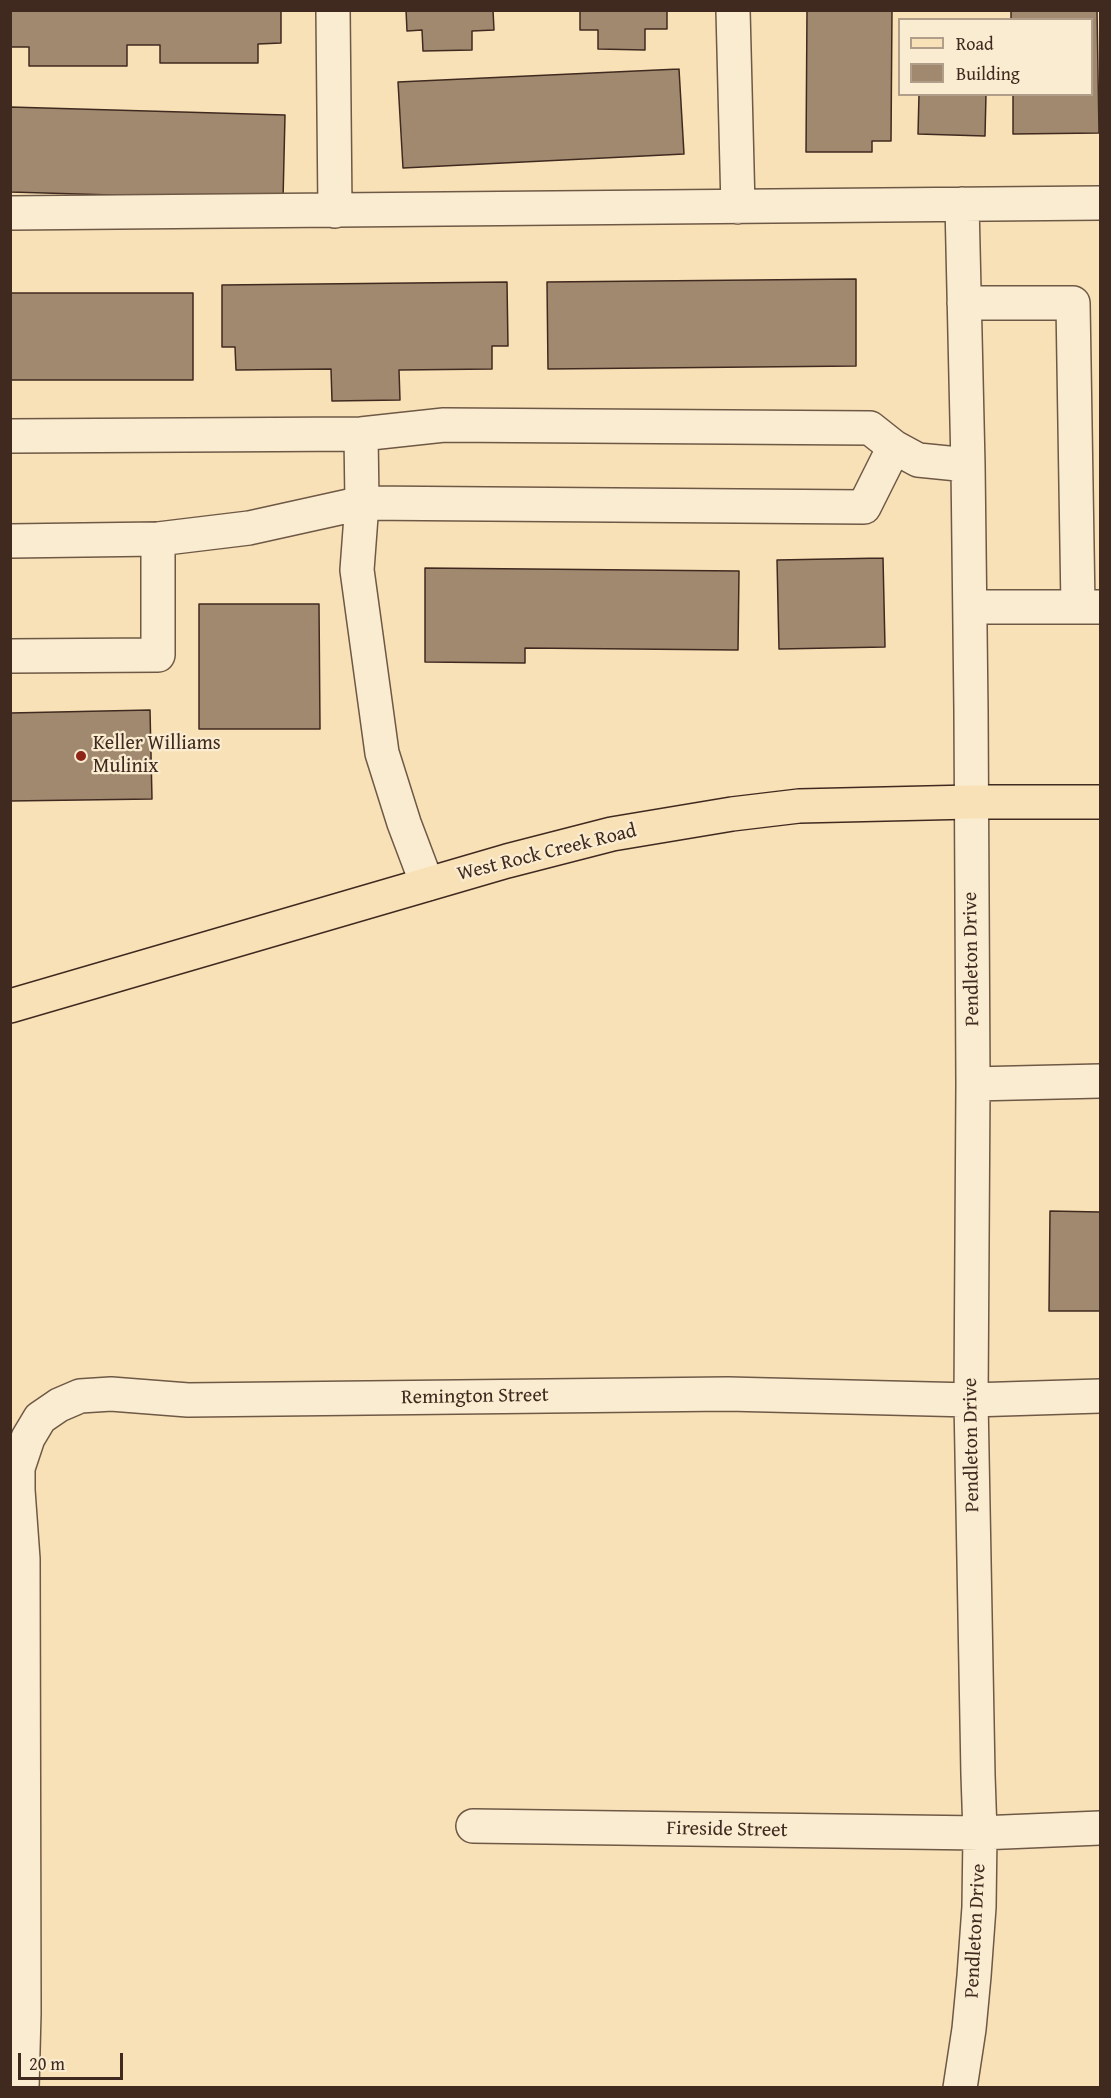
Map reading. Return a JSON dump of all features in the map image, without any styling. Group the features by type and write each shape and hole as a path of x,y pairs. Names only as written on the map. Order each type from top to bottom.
{"main road":[{"name":"West Rock Creek Road","path":"10,1006 427,884 612,834 732,814 799,806 1101,802"}],"street":[{"path":"333,10 335,211"},
{"path":"733,10 738,207"},
{"path":"10,213 1101,203"},
{"name":"Pendleton Drive","path":"960,2088 970,2018 979,1907 980,1833 971,1400 973,1084 970,607 962,204"},
{"path":"964,303 1073,303 1089,607 970,607"},
{"path":"10,436 361,434 444,425 870,428 894,447 918,460 968,465"},
{"path":"361,434 362,503 357,570 382,753 404,823 427,884"},
{"path":"10,540 158,539 249,528 362,503 864,507 894,447"},
{"path":"10,656 158,655 158,539"},
{"path":"973,1084 1101,1081"},
{"name":"Remington Street","path":"22,2088 24,2013 23,1559 18,1468 28,1438 40,1418 59,1405 80,1396 111,1394 188,1400 728,1394 971,1400 1101,1396"},
{"name":"Fireside Street","path":"473,1826 980,1833 1101,1828"}],"building":[{"path":"10,10 281,10 281,43 258,44 258,63 160,63 160,45 127,45 127,66 29,66 29,47 10,47"},
{"path":"406,10 493,10 494,30 472,31 472,50 423,51 422,30 407,31"},
{"path":"580,10 667,10 667,29 645,29 645,50 598,49 598,30 580,30"},
{"path":"807,10 892,10 891,141 872,141 872,152 806,152"},
{"path":"1011,10 1097,10 1099,133 1013,134 1013,96 1093,96 1093,18 1011,18"},
{"path":"679,69 684,154 403,168 398,82"},
{"path":"919,96 986,96 985,136 918,134"},
{"path":"10,107 285,115 283,200 10,192"},
{"path":"856,279 856,366 548,369 547,282"},
{"path":"507,282 508,346 492,346 492,369 399,370 400,400 332,401 331,369 236,370 235,347 222,347 222,285"},
{"path":"10,293 193,293 193,380 10,380"},
{"path":"883,558 885,647 779,649 777,560"},
{"path":"425,568 739,571 738,650 525,648 525,663 425,662"},
{"path":"199,604 319,604 320,729 199,729"},
{"name":"Keller Williams Mulinix","path":"150,710 152,799 10,801 10,713"},
{"path":"1050,1211 1100,1212 1100,1311 1049,1311"}],"place":[{"name":"Keller Williams Mulinix","path":"81,756"}]}
